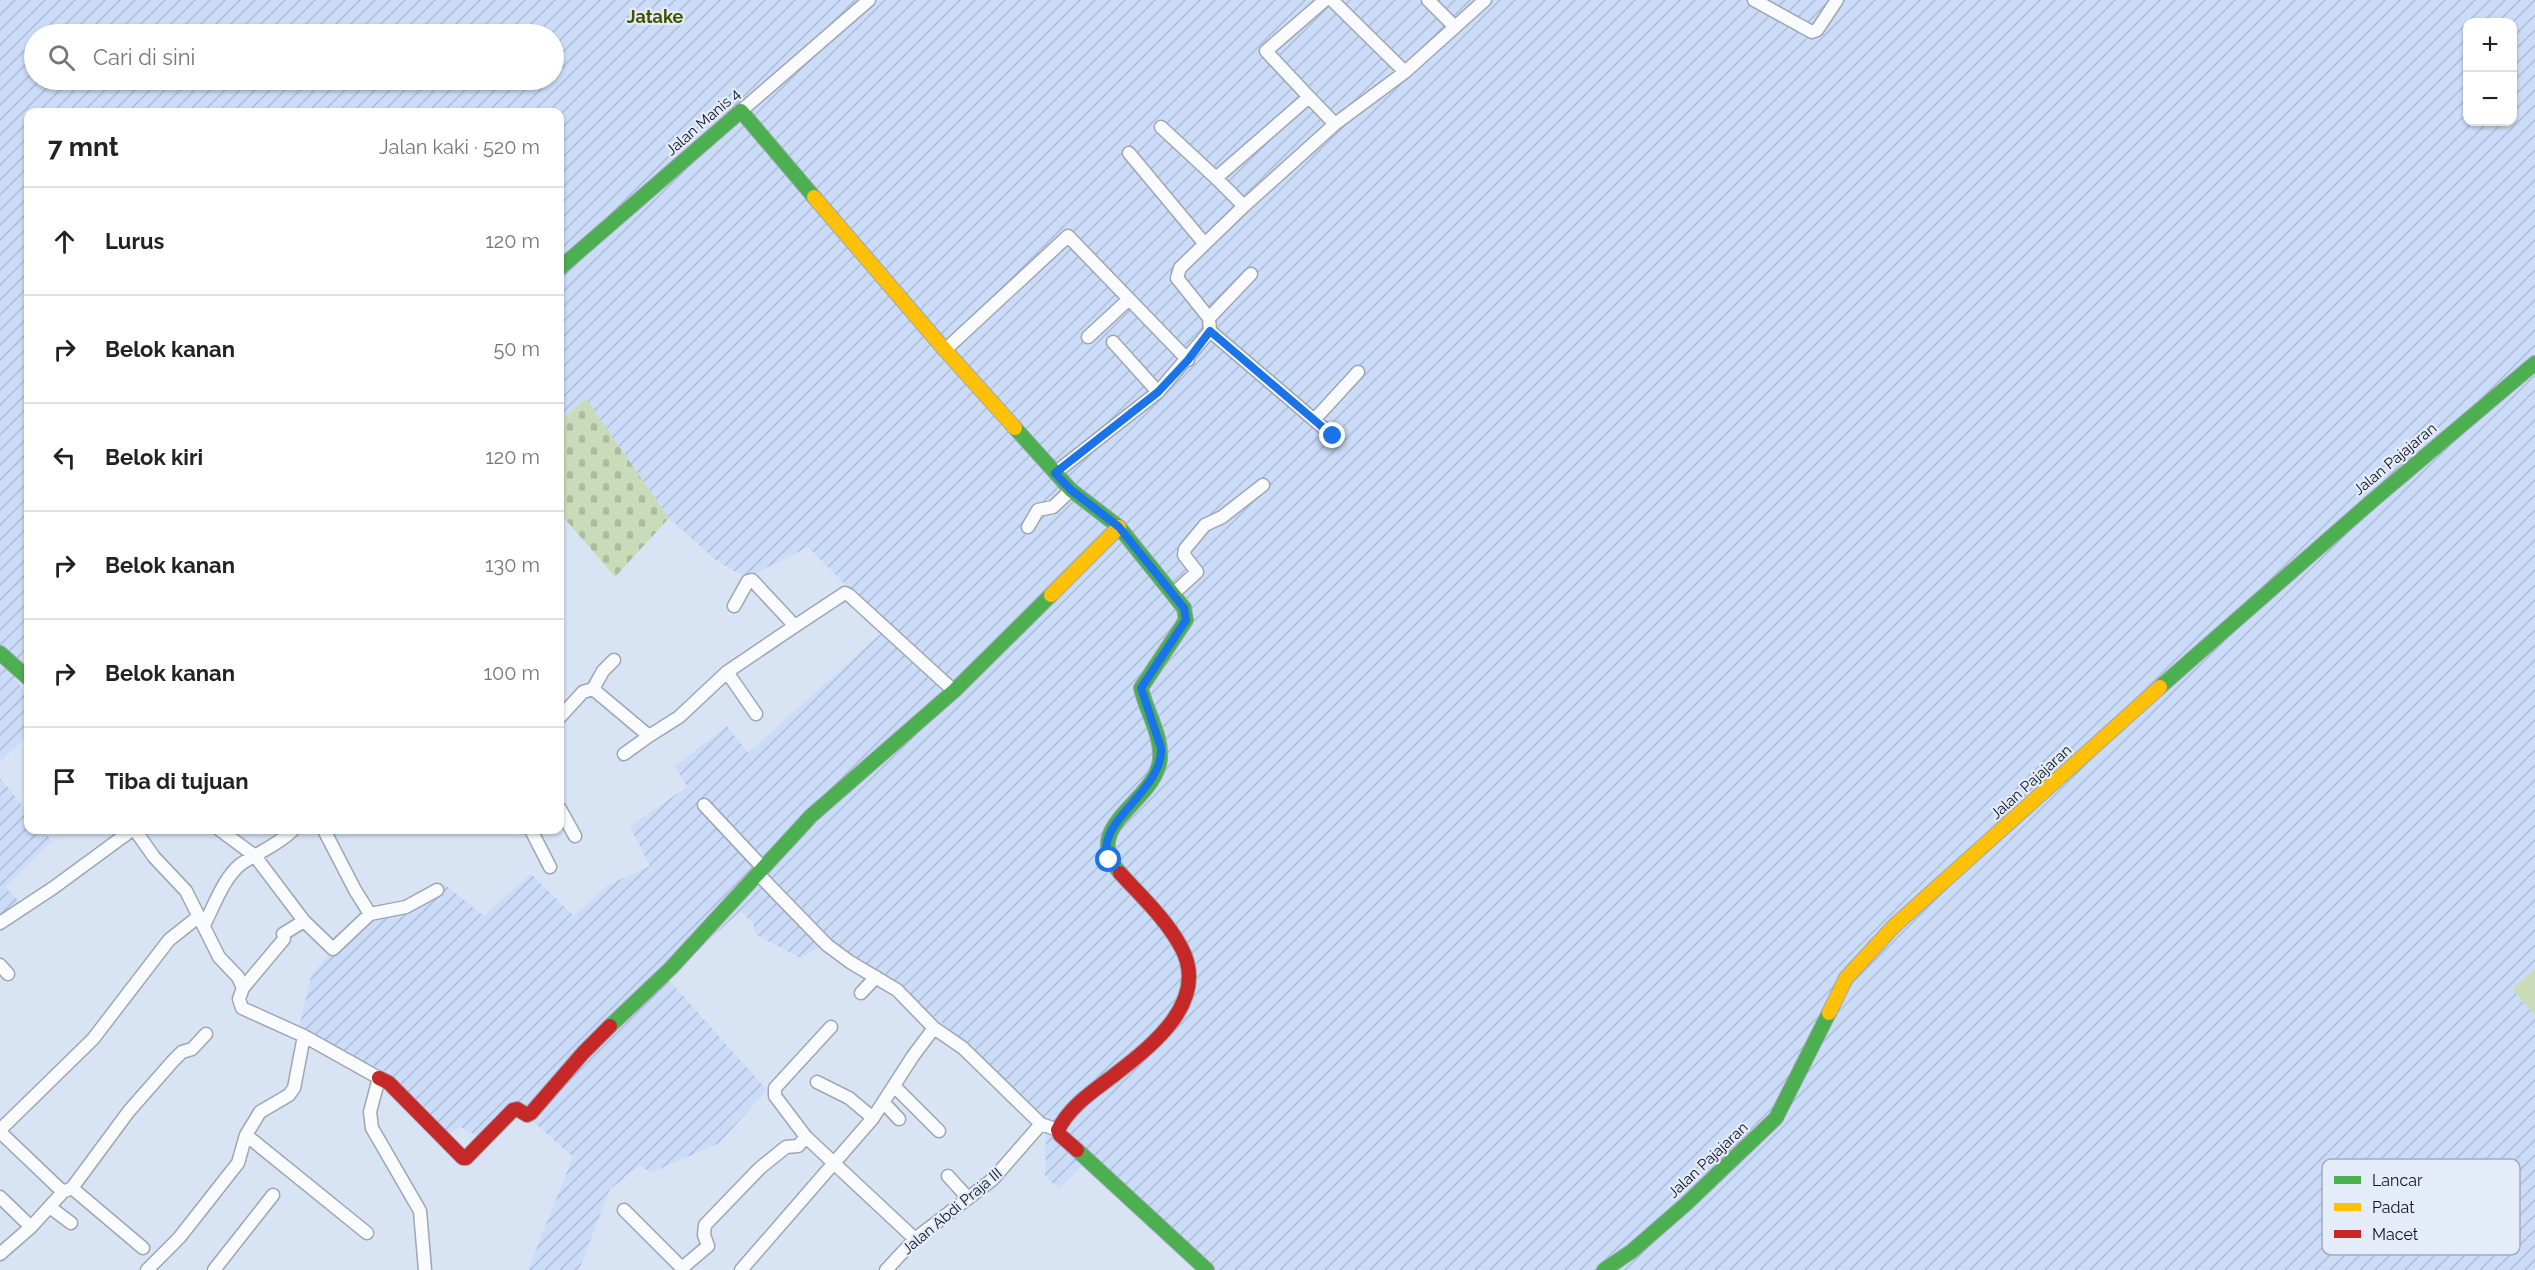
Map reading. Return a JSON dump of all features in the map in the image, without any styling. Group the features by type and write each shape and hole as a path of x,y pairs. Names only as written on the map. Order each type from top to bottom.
{"street":[{"name":"Jalan Manis 4","path":"564,265 869,0"},
{"path":"1326,0 1266,51 1335,124"},
{"path":"1332,0 1405,72"},
{"path":"1428,0 1455,27"},
{"path":"1055,473 1158,392 1188,360 1210,331 1209,318 1177,278 1180,268 1204,243 1335,124 1405,72 1485,0"},
{"path":"1754,0 1812,32 1817,30 1837,0"},
{"path":"1216,178 1310,97"},
{"path":"741,111 945,350 1071,490 1119,527 1184,608 1186,620 1141,688 1161,748 1161,757 1151,781 1110,834 1105,851 1109,860 1166,925 1177,942 1185,956 1188,982 1177,1013 1163,1033 1084,1100 1058,1130"},
{"path":"1161,127 1244,206"},
{"path":"1129,153 1204,243"},
{"path":"945,350 1068,236 1188,360"},
{"path":"1209,318 1251,274"},
{"path":"1088,337 1129,299"},
{"path":"1210,331 1333,436"},
{"path":"1113,342 1158,392"},
{"name":"Jalan Pajajaran","path":"1604,1270 1632,1251 1686,1204 1776,1118 1846,978 1894,926 2271,587 2535,363"},
{"path":"1314,420 1358,372"},
{"path":"1174,593 1197,572 1184,555 1185,549 1205,525 1219,520 1263,485"},
{"path":"1028,527 1038,510 1053,507 1071,490"},
{"path":"304,921 283,936 243,987 240,1005 246,1011 304,1035 389,1083 463,1158 466,1158 513,1110 517,1109 527,1115 534,1110 583,1053 671,968 811,816 954,691 1119,527"},
{"path":"734,606 748,581 752,580 795,626"},
{"path":"624,754 679,717 727,672 845,593 954,691"},
{"path":"0,653 24,674"},
{"path":"564,713 583,692 593,689 603,671 614,660"},
{"path":"727,672 756,714"},
{"path":"593,689 649,736"},
{"path":"704,805 827,945 850,962 897,990 934,1028 963,1048 1041,1124 1058,1130 1060,1135 1207,1270"},
{"path":"564,816 575,836"},
{"path":"0,923 127,834"},
{"path":"136,834 186,891 208,939 219,957 238,977 243,987"},
{"path":"225,834 255,856 304,921 333,949 370,914 406,907 437,890"},
{"path":"142,1248 68,1190 0,1131 93,1039 169,940 201,921 239,866 272,847 288,834"},
{"path":"326,834 370,914"},
{"path":"533,834 550,867"},
{"path":"861,993 876,977"},
{"path":"831,1027 775,1088 777,1100 806,1137 915,1239"},
{"path":"741,1270 873,1118 934,1028"},
{"path":"0,1254 68,1190 129,1111 178,1055 192,1049 206,1034"},
{"path":"147,1270 179,1238 238,1163 246,1135 260,1112 289,1095 294,1088 304,1035"},
{"path":"379,1078 370,1112 372,1128 420,1211 425,1270"},
{"path":"817,1082 849,1098 873,1118"},
{"path":"894,1086 939,1131"},
{"path":"884,1103 899,1119"},
{"name":"Jalan Abdi Praja III","path":"886,1270 915,1239 993,1179 1041,1124"},
{"path":"246,1135 368,1233"},
{"path":"624,1210 683,1269 708,1246 704,1235 705,1225 726,1202 760,1168 786,1147 798,1146 806,1137"},
{"path":"948,1176 968,1198"},
{"path":"214,1270 273,1195"},
{"path":"0,1197 31,1227"},
{"path":"51,1208 70,1222"}],"shaded area":[{"path":"0,0 2535,0 2535,969 2512,989 2535,1015 2535,1270 1202,1270 1082,1165 1059,1189 1045,1176 1046,1121 951,1030 888,981 844,966 821,946 801,958 756,935 753,924 741,911 667,978 767,1090 719,1143 650,1173 640,1165 610,1189 579,1270 528,1270 573,1157 515,1105 479,1137 461,1127 442,1137 385,1071 298,1032 312,973 368,914 406,908 443,883 484,916 531,874 574,916 608,885 650,866 630,826 687,787 675,766 727,726 748,753 888,627 808,547 746,578 716,560 669,518 586,399 564,418 564,108 24,108 24,668 14,677 24,691 24,740 0,762"},
{"path":"0,778 24,807 24,834 46,834 52,841 5,887 27,909 0,926"}],"green space":[{"path":"586,399 669,518 615,577 564,518 564,418"},
{"path":"2535,969 2535,1015 2512,989"}],"traffic: fast":[{"path":"564,265 741,111 814,197"},
{"path":"2160,687 2372,501 2535,363"},
{"path":"1015,428 1071,490 1119,527 1184,608 1186,620 1141,688 1159,741 1160,759 1155,774 1113,828 1108,841 1109,856 1120,873"},
{"path":"610,1026 671,968 811,816 954,691 1051,595"},
{"path":"0,653 24,674"},
{"path":"1604,1270 1632,1251 1686,1204 1776,1118 1829,1013"},
{"path":"1077,1150 1207,1270"}],"traffic: slow":[{"path":"814,197 1015,428"},
{"path":"1051,595 1119,527"},
{"path":"1829,1013 1846,978 1894,926 2160,687"}],"traffic: jam":[{"path":"1077,1150 1060,1135 1058,1130 1068,1114 1159,1037 1182,1004 1188,986 1188,967 1175,937 1153,908 1120,873"},
{"path":"379,1078 389,1083 463,1158 466,1158 513,1110 517,1109 527,1115 531,1113 583,1053 610,1026"}],"district":[{"name":"Jatake","path":"655,17"}],"route":[{"path":"1109,860 1105,851 1110,834 1151,781 1161,757 1161,748 1141,688 1186,620 1186,614 1174,593 1119,527 1071,490 1055,473 1158,392 1188,360 1210,331 1333,436"}]}
